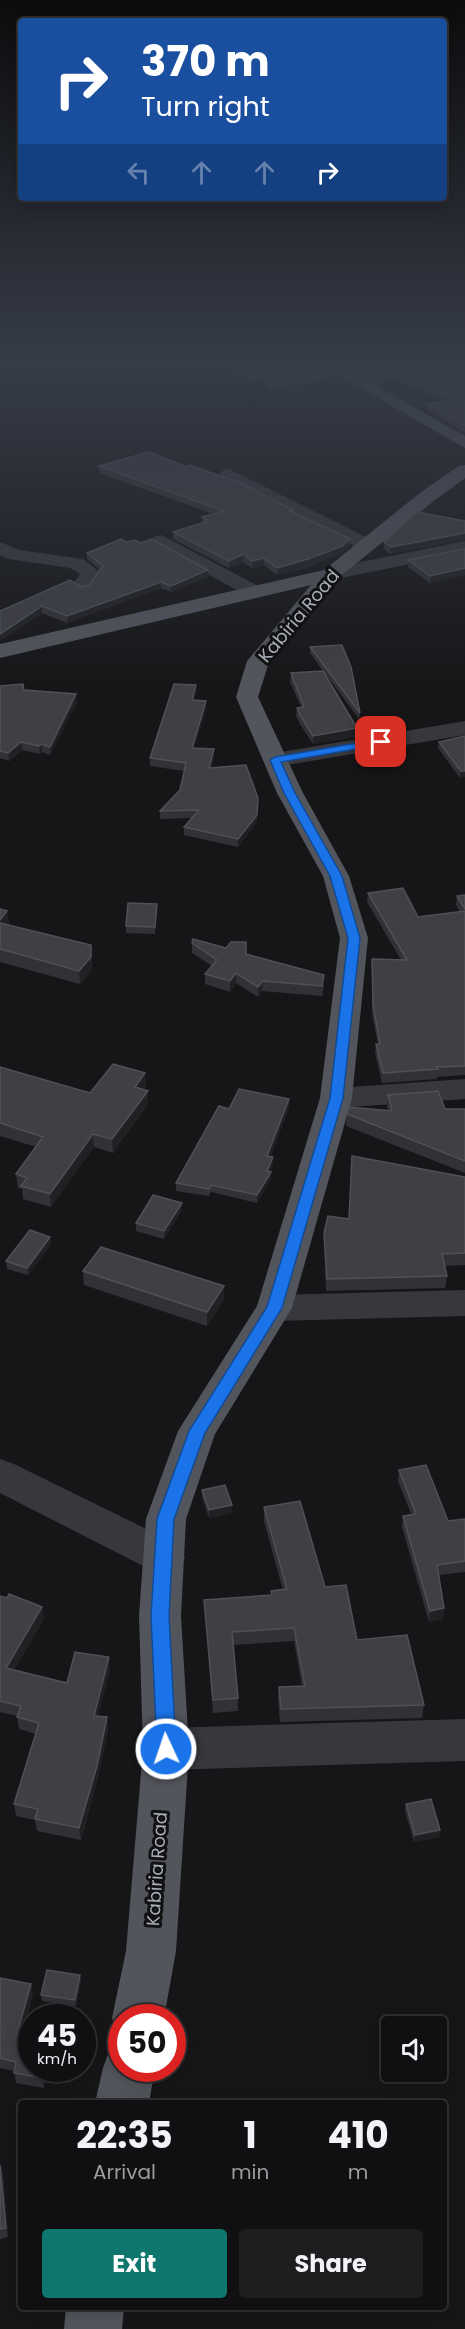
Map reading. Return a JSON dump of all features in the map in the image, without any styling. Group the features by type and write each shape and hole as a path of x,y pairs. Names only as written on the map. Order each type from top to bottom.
{"main road":[{"name":"Kabiria Road","path":"141,2004 151,1951 166,1749 160,1616 166,1519 197,1431 274,1308 336,1098 354,938 336,876 290,793 247,697 258,661 331,574 428,496 465,470"},
{"path":"0,651 331,574"},
{"path":"123,2100 126,2082"},
{"path":"93,2329 95,2310"}],"street":[{"path":"229,474 367,544"},
{"path":"161,541 255,592"},
{"path":"331,574 465,547"},
{"path":"0,548 16,555 76,563 90,573 82,585"},
{"path":"275,760 465,728"},
{"path":"336,1098 465,1089"},
{"path":"274,1308 465,1303"},
{"path":"0,1475 164,1557"},
{"path":"166,1749 465,1740"}],"building":[{"path":"109,470 203,470 241,483 293,510 290,511 350,539 342,546 277,568 264,558 252,561 244,554 229,561 173,532 209,521 202,517 224,511"},
{"path":"417,512 465,521 465,533 391,547 384,542"},
{"path":"121,539 126,542 135,540 141,543 152,539 208,570 171,586 161,582 67,616 42,606 0,634 0,611 70,580 81,587 89,585 103,566 87,553"},
{"path":"465,549 465,568 430,576 408,560"},
{"path":"342,645 351,667 360,713 310,647"},
{"path":"323,671 357,728 313,736 300,715 297,708 304,707 291,673"},
{"path":"23,684 24,690 76,694 50,747 21,742 8,753 0,751 0,686"},
{"path":"174,684 196,685 192,700 206,701 192,748 214,749 209,768 246,765 258,798 257,815 238,839 184,827 199,810 160,811 180,790 186,763 150,758"},
{"path":"465,736 465,771 461,771 439,742"},
{"path":"403,888 418,917 465,911 465,1066 383,1073 376,1044 380,1044 373,1004 372,959 407,960 368,893"},
{"path":"465,895 465,909 457,896"},
{"path":"128,903 157,904 155,927 126,926"},
{"path":"0,909 7,911 0,920"},
{"path":"0,923 91,945 91,957 79,971 0,949"},
{"path":"193,939 226,948 231,942 246,942 246,954 324,975 322,986 263,981 258,987 236,973 230,981 205,974 217,960 192,943"},
{"path":"113,1064 145,1073 135,1087 148,1091 112,1139 93,1134 50,1194 21,1186 27,1178 16,1174 43,1137 0,1123 0,1067 90,1093"},
{"path":"239,1089 289,1099 267,1156 273,1157 267,1171 271,1172 257,1195 211,1185 209,1189 176,1183 219,1106 229,1109"},
{"path":"438,1091 445,1109 465,1109 465,1161 347,1114 349,1107 392,1111 388,1095"},
{"path":"352,1156 465,1177 465,1253 442,1254 447,1276 327,1279 324,1233 328,1216 349,1219"},
{"path":"153,1195 182,1203 164,1231 136,1223"},
{"path":"30,1230 50,1237 27,1268 6,1261"},
{"path":"101,1247 224,1286 207,1312 83,1271"},
{"path":"426,1465 448,1521 465,1519 465,1561 437,1565 444,1608 430,1611 403,1516 416,1514 399,1470"},
{"path":"225,1485 232,1505 209,1510 202,1490"},
{"path":"300,1501 325,1587 346,1585 357,1640 407,1635 424,1705 281,1709 279,1687 305,1686 294,1628 232,1632 238,1698 213,1700 204,1600 272,1595 271,1591 287,1589 264,1507"},
{"path":"9,1594 42,1607 6,1668 67,1683 75,1652 109,1657 94,1716 107,1717 97,1766 79,1828 35,1819 38,1809 14,1804 39,1723 17,1717 21,1706 0,1701 0,1596 7,1598"},
{"path":"431,1799 440,1830 415,1835 406,1804"},
{"path":"47,1970 80,1975 75,2000 41,1995"},
{"path":"0,1978 31,1984 25,2004 18,2004 16,2037 18,2037 18,2074 14,2073 16,2062 0,2058"},
{"path":"0,2165 6,2228 0,2229"}],"route":[{"path":"166,1749 160,1616 166,1519 197,1431 274,1308 336,1098 354,938 336,876 290,793 275,760 381,742"}]}
